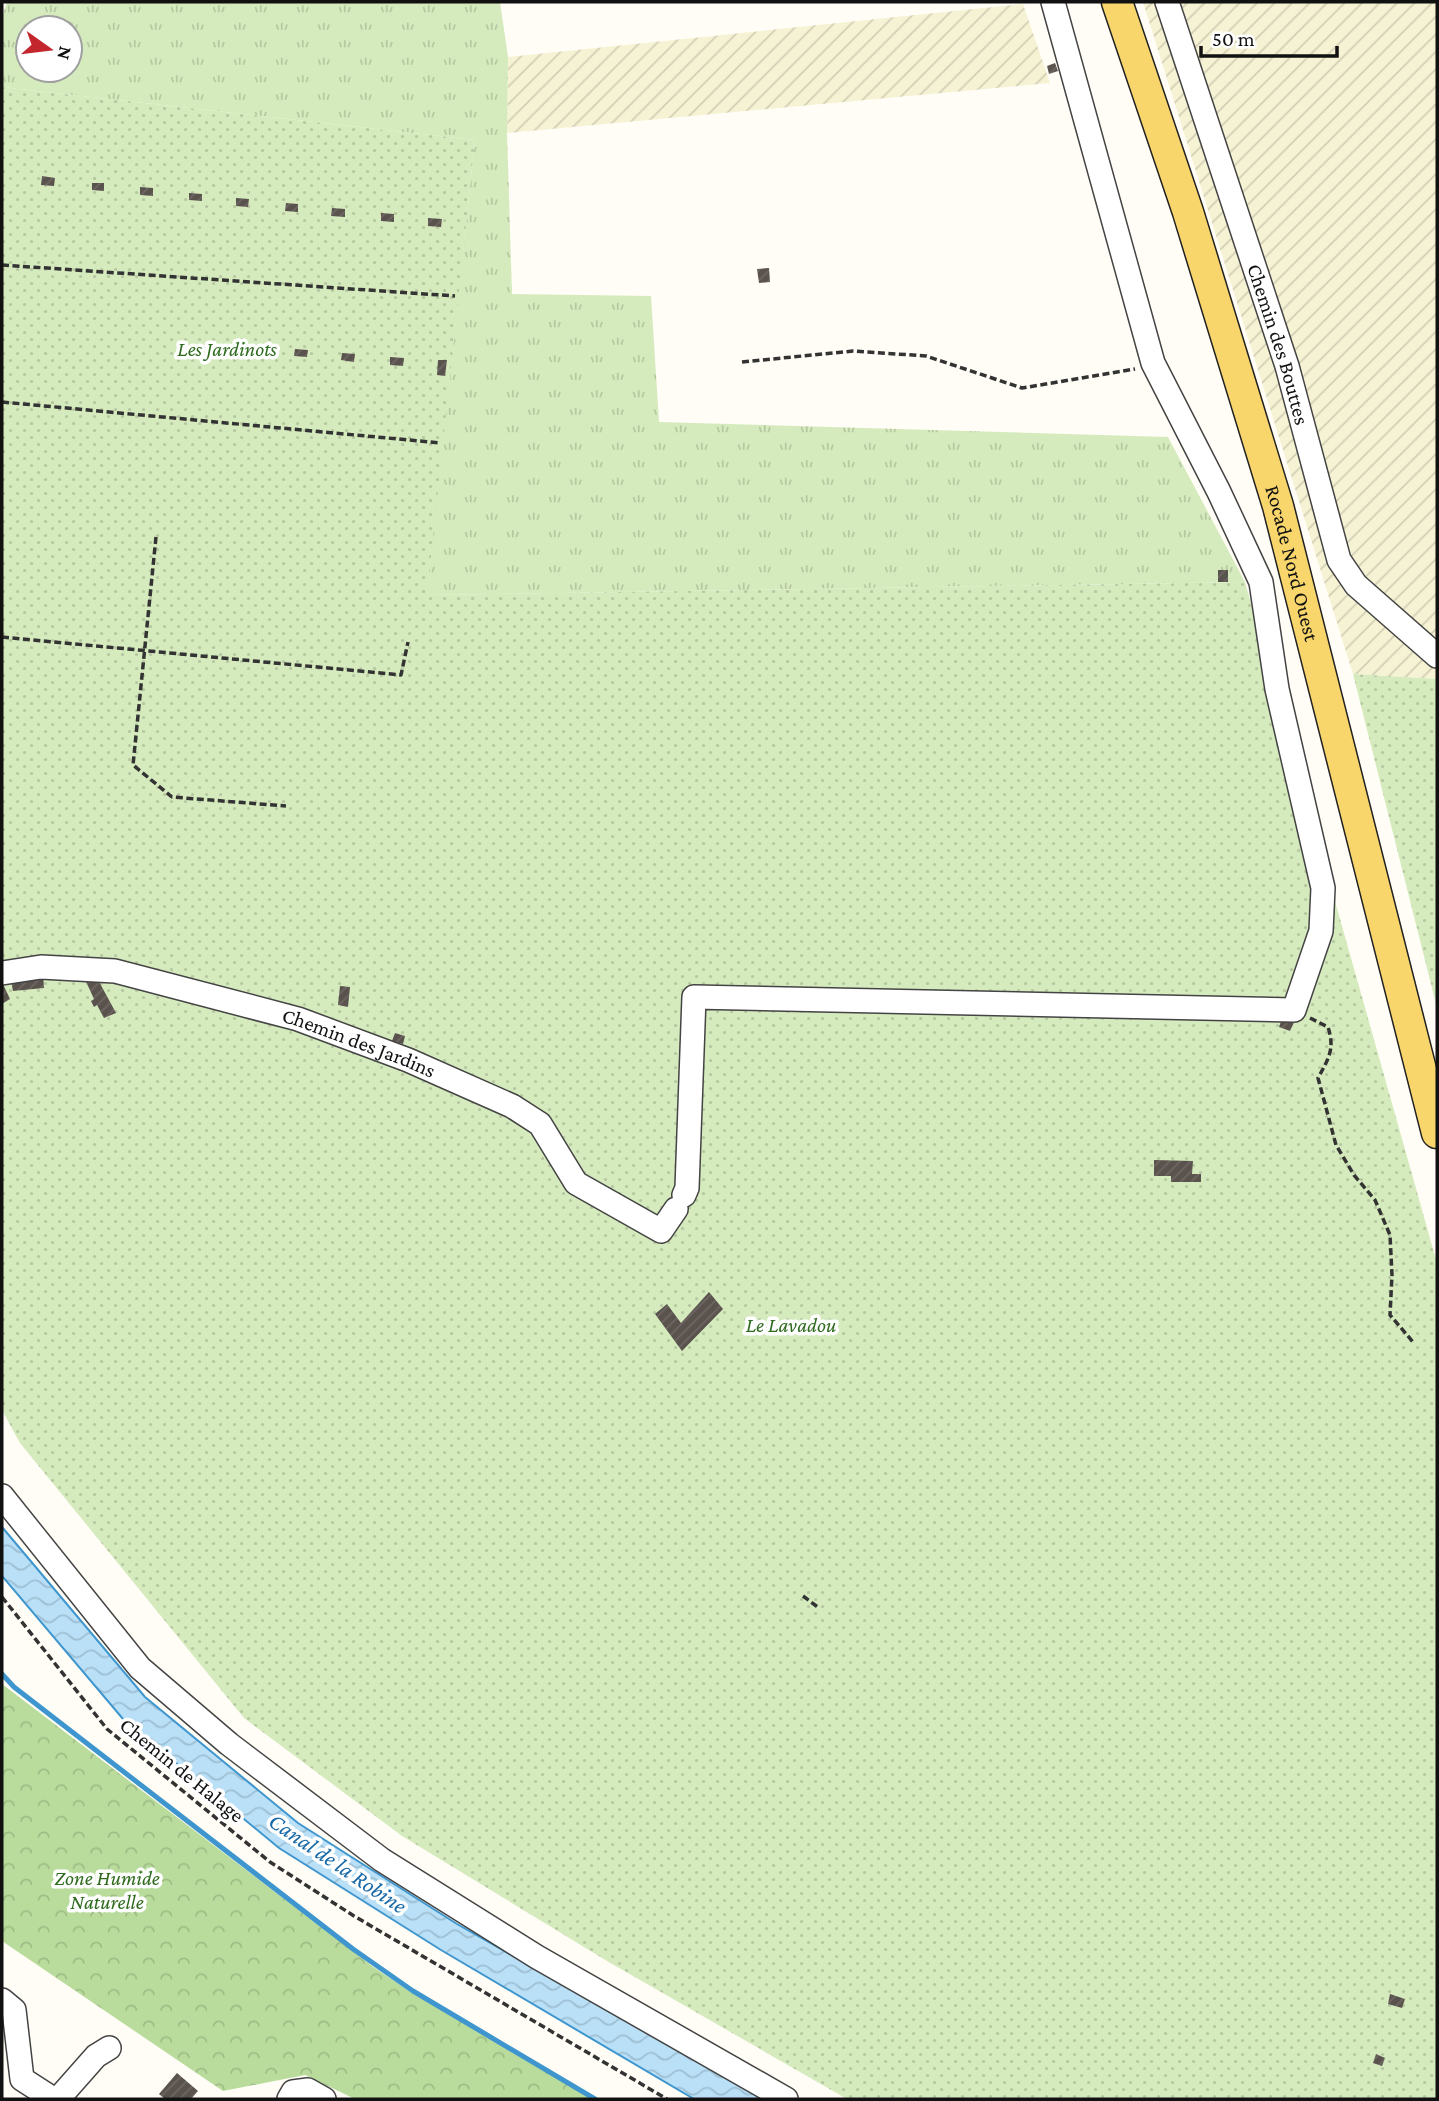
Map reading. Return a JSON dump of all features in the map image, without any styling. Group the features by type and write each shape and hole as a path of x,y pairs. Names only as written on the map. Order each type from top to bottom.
{"main road":[{"name":"Rocade Nord Ouest","path":"1117,2 1188,212 1278,506 1437,1133"}],"street":[{"path":"1054,2 1153,363 1219,492 1261,582 1277,689 1323,888 1321,931 1294,1010"},
{"name":"Chemin des Bouttes","path":"1167,2 1287,366 1339,560 1356,585 1437,656"},
{"name":"Chemin des Jardins","path":"2,973 41,967 115,971 298,1019 408,1060 512,1105 540,1124 576,1183 662,1231 687,1188 694,997 1294,1010"},
{"path":"2,1496 140,1668 229,1744 382,1860 537,1957 786,2099"},
{"path":"2,2000 14,2010 22,2079 56,2099 96,2056 109,2048"},
{"path":"289,2099 293,2092 308,2090 324,2099"}],"path":[{"path":"2,265 455,296"},
{"path":"742,362 853,351 926,356 1022,388 1145,367 1153,363"},
{"path":"2,402 441,443"},
{"path":"156,537 133,765 172,797 286,806"},
{"path":"2,637 401,675 408,642"},
{"path":"1294,1010 1328,1027 1333,1042 1329,1058 1318,1078 1326,1111 1336,1145 1354,1175 1375,1200 1390,1235 1390,1315 1413,1342"},
{"path":"803,1596 819,1608"},
{"name":"Chemin de Halage","path":"2,1597 107,1729 270,1862 354,1916 667,2099"}],"shaded area":[{"path":"1143,2 1437,2 1437,679 1353,674"},
{"path":"1023,4 1050,83 507,133 508,57"}],"green space":[{"path":"7,2 500,2 508,57 507,133 512,294 651,296 659,422 1168,437 1245,582 426,595 475,140 2,87 2,17"},
{"name":"Le Lavadou","path":"2,87 475,140 427,595 1245,582 1437,1263 1437,2099 847,2099 607,1961 402,1836 244,1718 20,1443 2,1410"},
{"path":"1353,674 1437,679 1437,1008"},
{"name":"Zone Humide Naturelle","path":"2,1684 372,1966 412,1993 592,2099 355,2099 305,2075 223,2091 2,1941"}],"water":[{"name":"Canal de la Robine","path":"2,1527 145,1697 298,1823 457,1924 766,2099 694,2099 441,1950 279,1848 123,1719 2,1576"}],"building":[{"path":"1055,63 1058,71 1049,74 1047,66"},
{"path":"42,176 55,178 54,186 41,185"},
{"path":"92,183 104,183 104,191 92,190"},
{"path":"140,187 153,188 153,196 140,195"},
{"path":"189,193 202,194 202,201 189,200"},
{"path":"236,198 249,199 248,207 236,206"},
{"path":"286,203 298,204 298,212 285,211"},
{"path":"332,208 345,209 345,217 331,216"},
{"path":"381,213 394,214 394,222 381,221"},
{"path":"428,218 442,219 441,227 428,226"},
{"path":"769,268 770,282 759,283 757,269"},
{"path":"244,344 258,345 257,353 244,352"},
{"path":"295,349 308,350 307,357 294,356"},
{"path":"342,353 355,354 354,362 341,360"},
{"path":"390,357 404,358 403,366 390,365"},
{"path":"438,360 447,360 445,376 437,375"},
{"path":"1218,570 1228,570 1228,582 1218,582"},
{"path":"43,973 44,988 13,991 10,976"},
{"path":"83,975 96,976 116,1013 104,1018 97,1005 94,1007 91,1001 94,999"},
{"path":"2,982 10,999 2,1004"},
{"path":"340,986 350,987 348,1007 338,1005"},
{"path":"1283,1016 1295,1020 1290,1031 1279,1027"},
{"path":"395,1033 405,1036 403,1044 392,1041"},
{"path":"1154,1160 1193,1161 1192,1174 1201,1174 1201,1182 1171,1182 1171,1176 1154,1176"},
{"path":"709,1292 723,1309 682,1351 655,1314 667,1304 681,1323"},
{"path":"1390,1994 1405,1999 1402,2008 1388,2004"},
{"path":"1376,2054 1385,2058 1382,2066 1373,2063"},
{"path":"177,2073 198,2091 191,2099 165,2099 159,2094"}],"waterway":[{"path":"2,1674 14,1687 353,1949 413,1991 595,2099"}],"park label":[{"name":"Les Jardinots","path":"227,349"}]}
